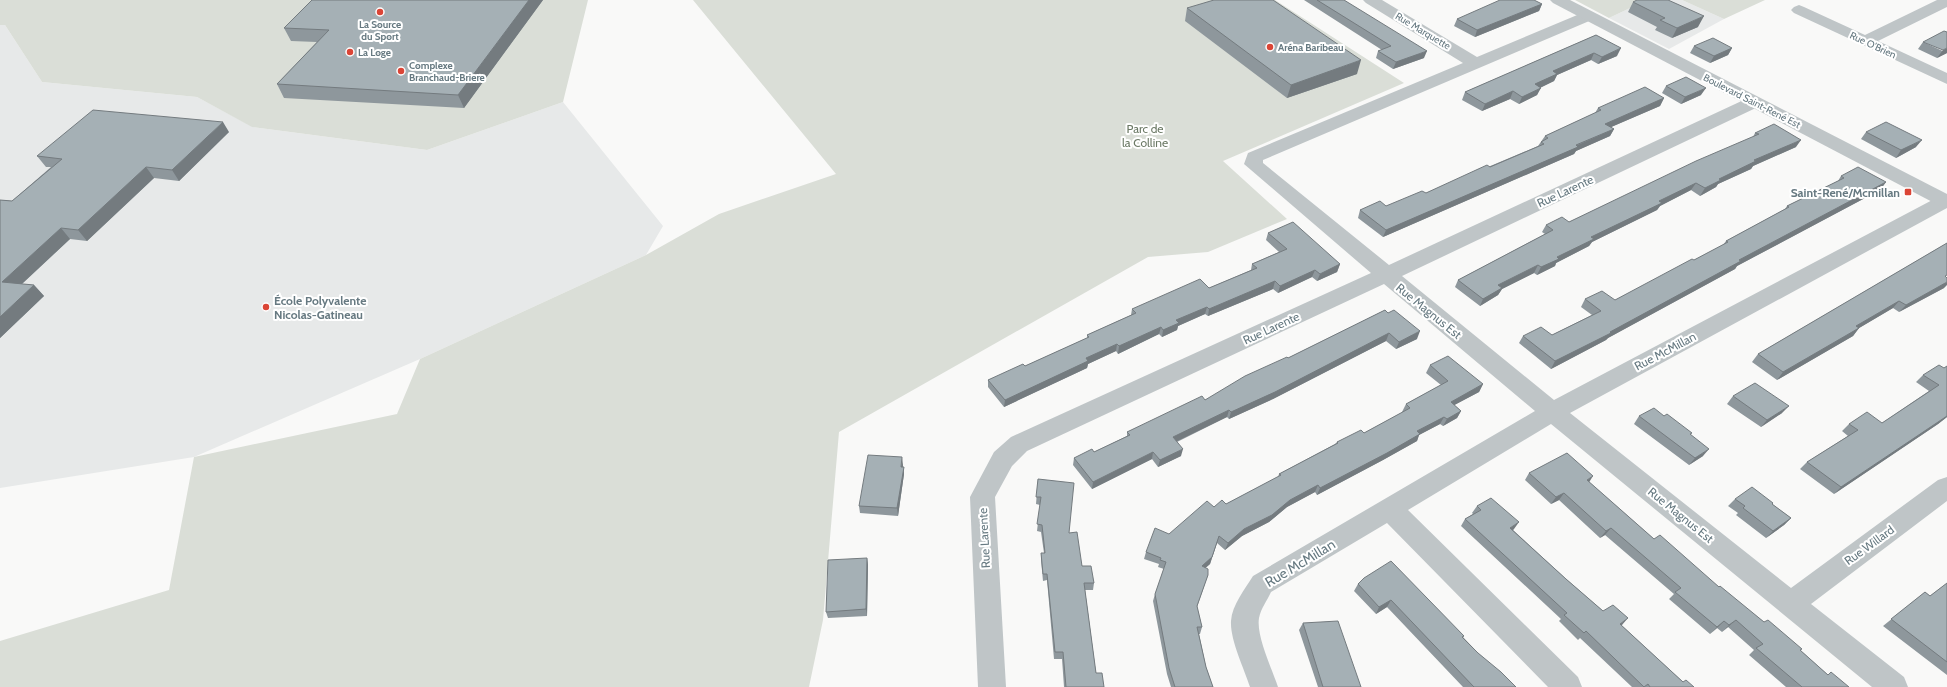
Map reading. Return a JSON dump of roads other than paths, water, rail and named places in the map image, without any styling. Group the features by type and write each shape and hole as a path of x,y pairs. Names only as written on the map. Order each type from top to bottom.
{"street":[{"name":"Rue Marquette","path":"1371,0 1475,63"},
{"name":"Boulevard Saint-René Est","path":"1558,0 1946,201"},
{"path":"1864,41 1947,1"},
{"name":"Rue O'Brien","path":"1799,10 1947,79"},
{"name":"Rue Magnus Est","path":"1588,16 1255,156 1253,164 1552,412 1894,687"},
{"name":"Rue Larente","path":"992,687 982,496 1003,458 1019,444 1386,275 1754,102"},
{"name":"Rue McMillan","path":"1264,687 1244,621 1249,607 1262,584 1552,412 1946,201"},
{"name":"Rue Willard","path":"1791,603 1947,487"},
{"path":"1390,509 1568,687"}],"place":[{"name":"La Source du Sport","path":"380,12"},
{"name":"Aréna Baribeau","path":"1270,47"},
{"name":"La Loge","path":"350,52"},
{"name":"Complexe Branchaud-Briere","path":"401,71"},
{"name":"Saint-René/Mcmillan","path":"1908,192"},
{"name":"École Polyvalente Nicolas-Gatineau","path":"266,307"}],"park label":[{"name":"Parc de la Colline","path":"1145,135"}]}
